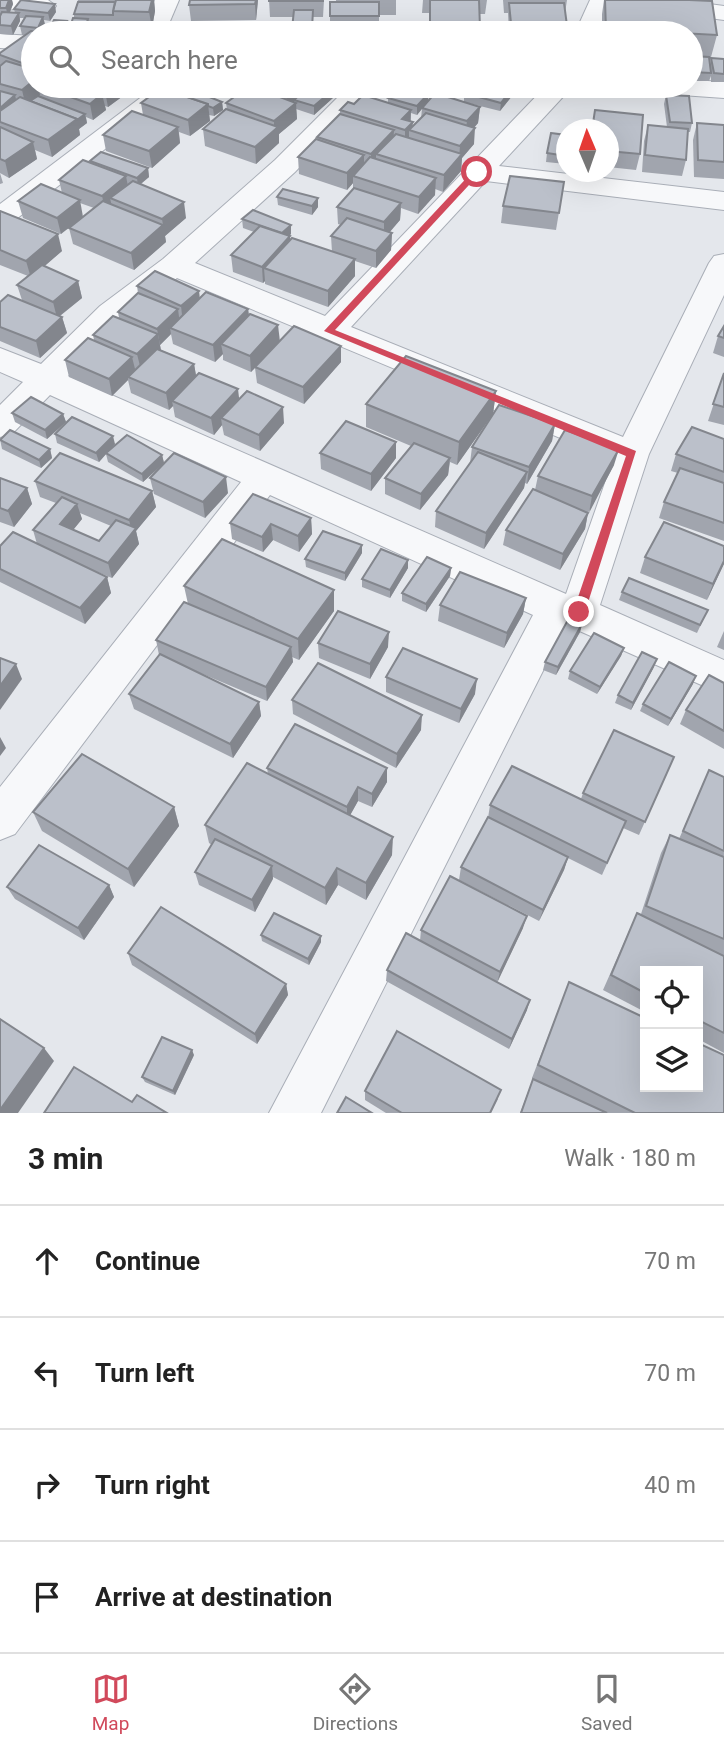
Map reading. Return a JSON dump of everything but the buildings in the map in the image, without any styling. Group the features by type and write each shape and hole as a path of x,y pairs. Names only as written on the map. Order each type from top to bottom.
{"street":[{"path":"158,21 167,0"},
{"path":"592,21 602,0"},
{"path":"627,0 724,13"},
{"path":"0,2 44,6"},
{"path":"703,89 724,90"},
{"path":"0,218 156,98"},
{"path":"0,425 111,313 174,266 285,166 351,98"},
{"path":"329,331 548,98"},
{"path":"477,172 724,201"},
{"path":"294,1113 567,610 632,454 724,263"},
{"path":"174,266 632,454"},
{"path":"0,359 263,479 724,677"},
{"path":"0,820 263,479"}],"route":[{"path":"477,172 329,331 632,454 579,612"}]}
